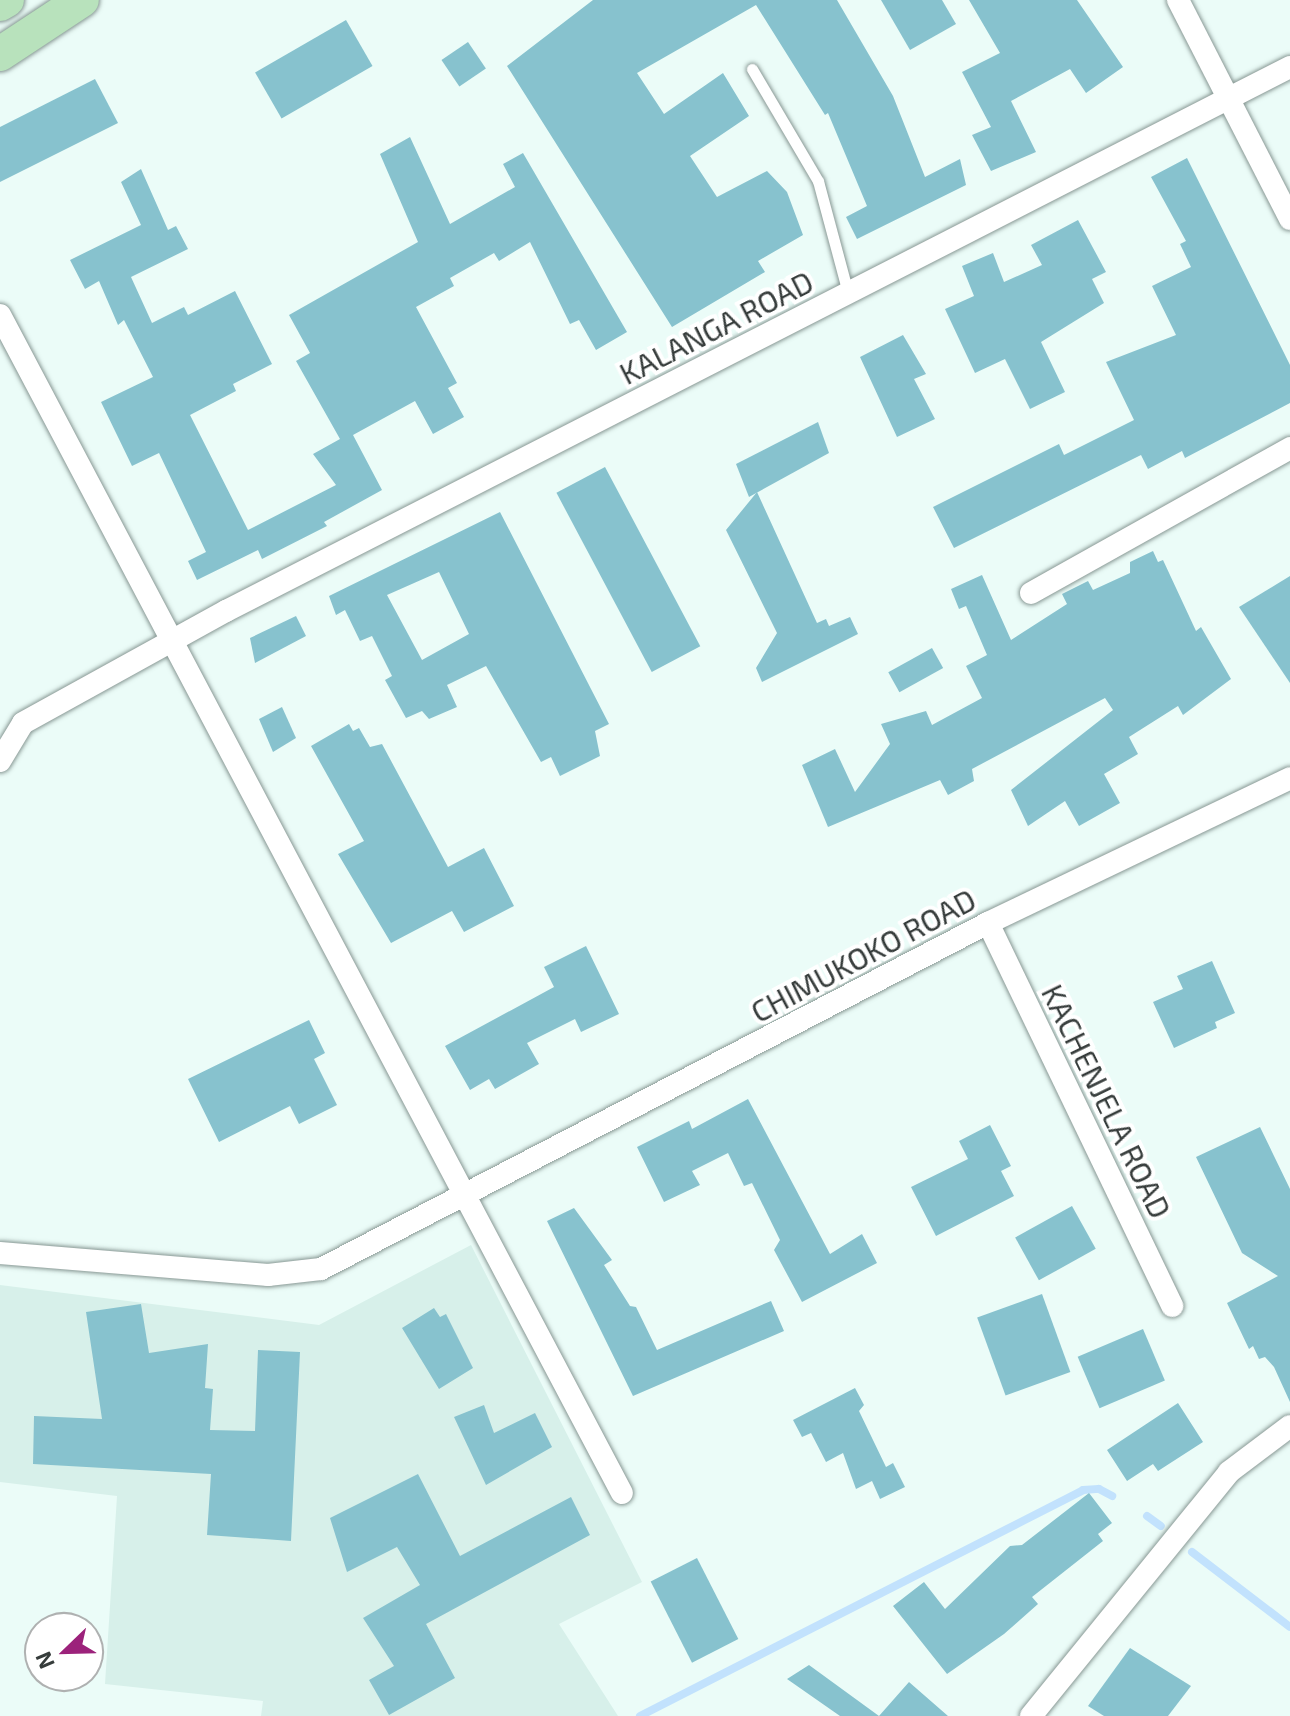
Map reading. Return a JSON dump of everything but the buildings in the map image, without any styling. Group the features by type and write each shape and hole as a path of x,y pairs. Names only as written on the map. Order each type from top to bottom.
{"main road":[{"path":"0,4 7,0"},
{"path":"0,54 82,0"}],"street":[{"path":"1178,0 1290,219"},
{"name":"KALANGA ROAD","path":"0,761 23,723 171,642 1290,67"},
{"path":"0,315 171,642 468,1195 622,1493"},
{"path":"1031,593 1290,448"},
{"name":"CHIMUKOKO ROAD","path":"0,1253 268,1275 321,1269 988,923 1290,778"},
{"name":"KACHENJELA ROAD","path":"988,923 1172,1306"},
{"path":"1031,1716 1229,1472 1290,1426"}],"lane":[{"path":"752,69 818,181 848,293"}],"shaded area":[{"path":"471,1245 642,1582 559,1624 618,1716 261,1716 263,1701 105,1684 117,1496 0,1482 0,1285 319,1325"}],"waterway":[{"path":"640,1716 1083,1490 1099,1489 1112,1496"},
{"path":"1147,1516 1161,1526"},
{"path":"1192,1552 1290,1627"}]}
